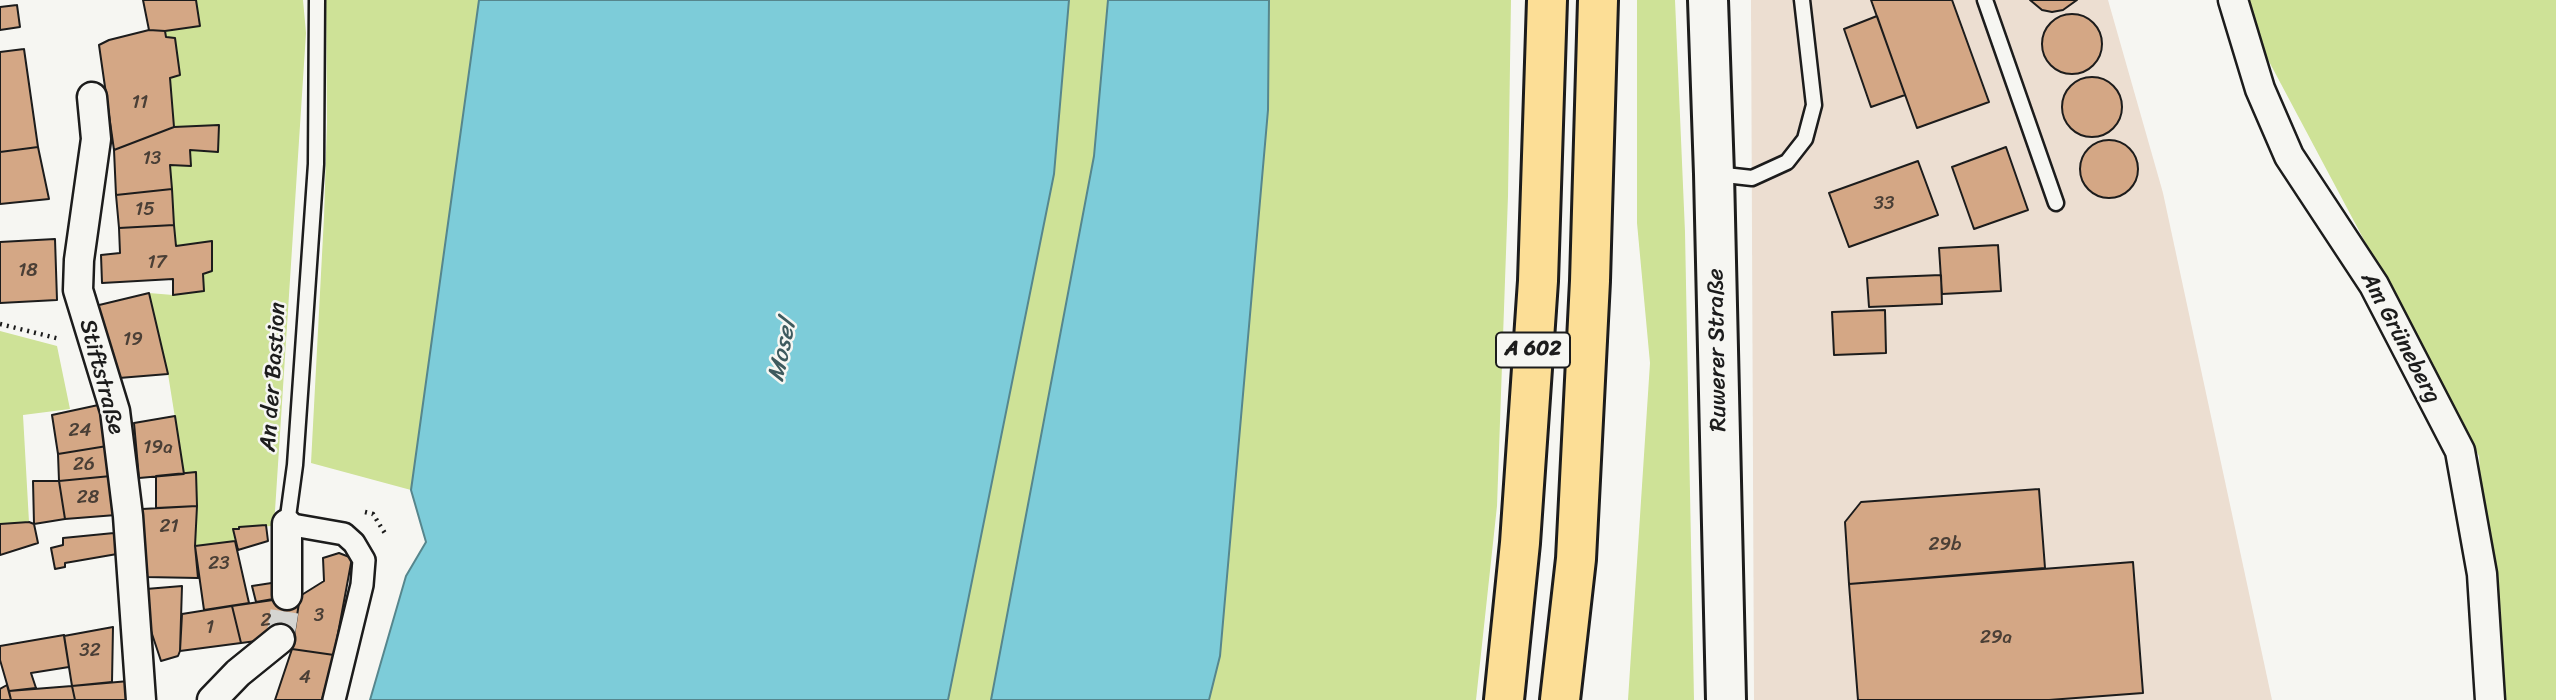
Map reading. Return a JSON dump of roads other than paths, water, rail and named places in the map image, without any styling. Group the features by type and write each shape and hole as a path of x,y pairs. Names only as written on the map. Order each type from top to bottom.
{"highway":[{"name":"A 602","path":"1504,700 1520,543 1538,281 1547,0"},
{"name":"A 602","path":"1560,700 1576,559 1590,281 1598,0"}],"main road":[{"name":"Ruwerer Straße","path":"1708,0 1726,700"}],"street":[{"name":"Am Grüneberg","path":"2233,0 2260,89 2289,156 2374,285 2460,451 2482,574 2490,700"},
{"name":"Stiftstraße","path":"92,97 96,139 79,260 78,290 115,411 128,516 141,700"},
{"path":"287,595 287,524 344,534 364,560 362,585 334,700"},
{"path":"212,700 238,673 280,639"}],"lane":[{"name":"An der Bastion","path":"287,524 295,465 316,164 317,0"},
{"path":"1714,174 1752,178 1787,162 1805,139 1814,105 1802,0"},
{"path":"1985,0 2056,203"}],"water":[{"name":"Mosel","path":"479,0 1069,0 1054,174 948,700 370,700 406,576 426,542 411,490"},
{"path":"1108,0 1269,0 1268,110 1220,656 1209,700 991,700 1094,156"}],"tunnel":[{"path":"280,639 287,595"}]}
